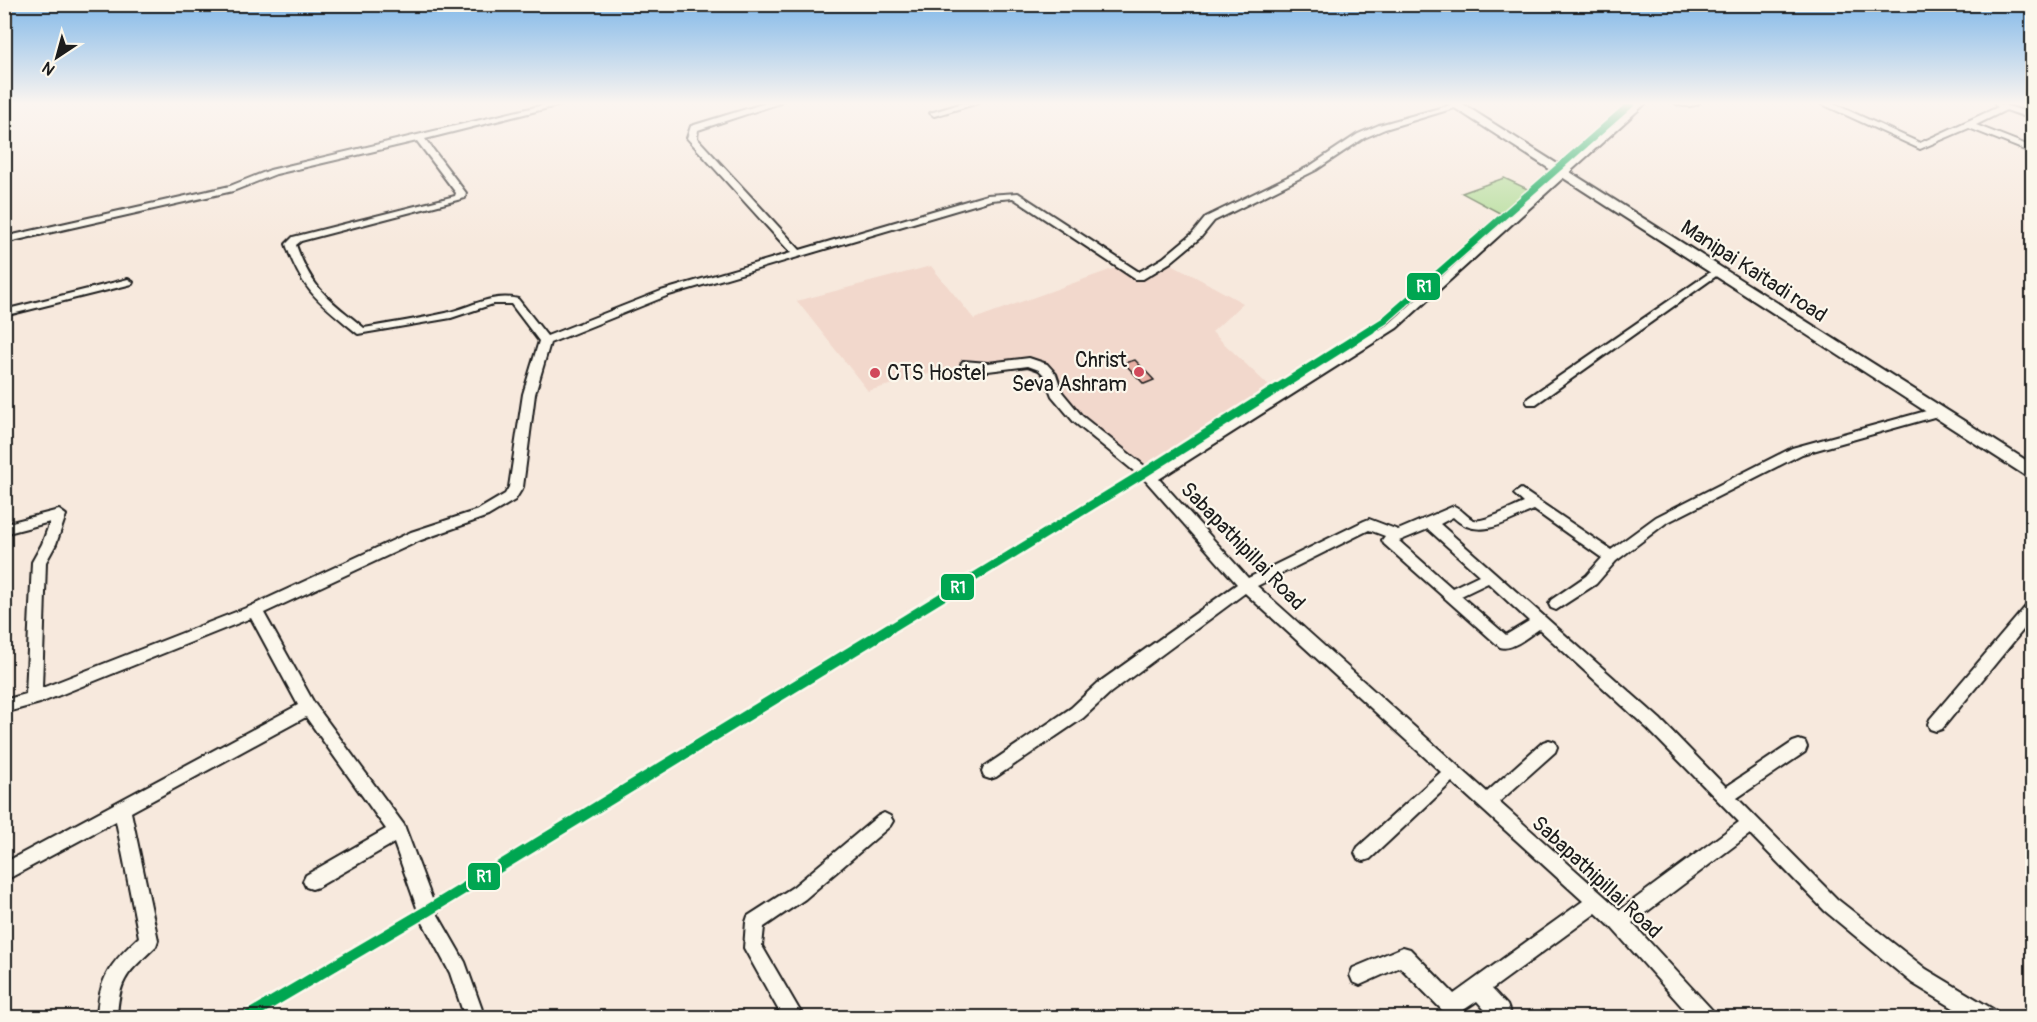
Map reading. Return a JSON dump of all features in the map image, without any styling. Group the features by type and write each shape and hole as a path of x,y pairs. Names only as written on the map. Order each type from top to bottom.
{"main road":[{"name":"Manipai Kaitadi road","path":"1530,151 1715,272 2032,472"}],"street":[{"path":"4,240 233,188 273,172 361,151"},
{"path":"429,151 461,193 460,198 297,239 291,244 299,267 317,295 362,332 451,315 504,299 514,301 545,341"},
{"path":"704,151 797,253"},
{"path":"545,341 665,293 990,197 1015,195 1139,277 1167,260 1197,235 1210,219 1313,168 1339,151"},
{"name":"Sabapathipillai Road","path":"1588,151 1461,268 1393,326 1150,478 1246,585 1619,922 1706,1017"},
{"path":"1532,401 1715,272"},
{"path":"4,313 128,282"},
{"path":"4,707 34,698 256,610 416,536 483,513 510,497 516,487 529,394 545,341"},
{"path":"967,364 988,367 1029,363 1043,367 1050,374 1056,393 1078,419 1150,478"},
{"path":"1556,604 1591,580 1611,557 1661,520 1797,451 1937,412"},
{"path":"1521,494 1611,557"},
{"path":"1535,504 1481,526 1467,523 1454,510 1389,540 1505,644 1540,621"},
{"path":"4,529 59,515 49,544 39,562 34,698"},
{"path":"1430,523 1654,724 1831,905 1919,976 1989,1017"},
{"path":"990,772 1077,714 1104,688 1246,585 1369,524 1398,536"},
{"path":"1450,595 1490,576"},
{"path":"1936,724 2032,609"},
{"path":"256,610 258,618 308,708 398,831 430,919 458,969 473,1016"},
{"path":"4,873 308,708"},
{"path":"1486,803 1549,747"},
{"path":"1726,796 1799,747"},
{"path":"1364,853 1452,772"},
{"path":"106,1017 108,989 113,975 149,940 122,808"},
{"path":"794,1017 753,948 755,922 799,893 884,822"},
{"path":"1619,922 1751,823"},
{"path":"312,881 398,831"},
{"path":"1360,975 1402,956 1453,1006 1596,902"},
{"path":"1478,988 1502,1017"}],"shaded area":[{"path":"1170,263 1243,303 1212,332 1270,387 1141,468 1080,418 1045,366 968,363 868,391 797,301 931,266 974,319 1118,267 1138,280"}],"green space":[{"path":"1504,178 1536,193 1509,218 1462,193"}],"building":[{"name":"Christ Seva Ashram","path":"1135,360 1154,380 1144,384 1124,363"}],"transit line":[{"name":"R1","path":"245,1018 427,911 1144,473 1384,321 1578,151"}],"place":[{"name":"Christ Seva Ashram","path":"1139,372"},
{"name":"CTS Hostel","path":"875,373"}]}
